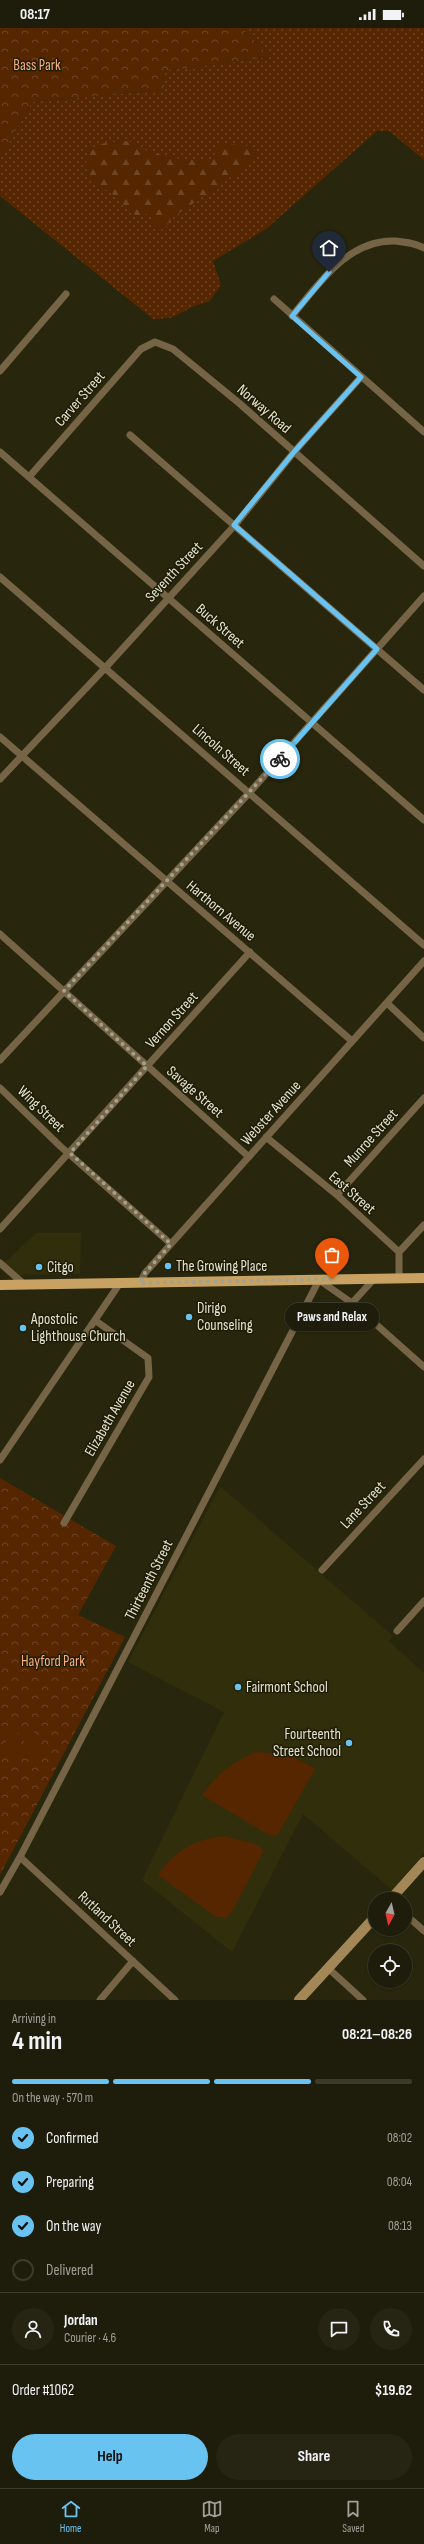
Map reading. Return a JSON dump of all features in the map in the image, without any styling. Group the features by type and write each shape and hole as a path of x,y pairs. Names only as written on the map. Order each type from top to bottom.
{"main road":[{"path":"0,1286 424,1278"}],"street":[{"path":"292,316 329,272 346,257 366,245 390,241 407,242 424,248"},
{"path":"0,371 66,294"},
{"path":"274,299 424,432"},
{"name":"Norway Road","path":"155,342 173,349 294,452 424,566"},
{"name":"Carver Street","path":"29,477 141,349 155,342"},
{"name":"Seventh Street","path":"0,779 106,667 234,525 294,452 361,377"},
{"path":"130,435 424,690"},
{"name":"Buck Street","path":"0,452 424,820"},
{"name":"Lincoln Street","path":"0,577 106,667 424,945"},
{"path":"0,1060 250,792 424,596"},
{"name":"Harthorn Avenue","path":"0,737 166,882 250,952 352,1041"},
{"name":"Savage Street","path":"0,934 249,1157"},
{"name":"Vernon Street","path":"0,1229 250,952"},
{"name":"Webster Avenue","path":"140,1283 145,1273 424,962"},
{"path":"387,1003 424,1038"},
{"name":"Wing Street","path":"0,1088 171,1244"},
{"name":"Munroe Street","path":"336,1196 424,1098"},
{"name":"East Street","path":"266,1137 399,1252"},
{"path":"399,1278 399,1252 424,1225"},
{"path":"0,1263 25,1285"},
{"path":"352,1303 374,1278"},
{"path":"319,1280 352,1303 424,1367"},
{"name":"Thirteenth Street","path":"0,1892 20,1857 319,1280"},
{"path":"0,1460 96,1321 120,1283"},
{"name":"Elizabeth Avenue","path":"64,1523 149,1377 148,1358 96,1321"},
{"name":"Lane Street","path":"322,1570 424,1459"},
{"path":"397,1631 424,1601"},
{"name":"Rutland Street","path":"20,1857 175,2000"},
{"path":"397,1892 424,1862"},
{"path":"412,1920 424,1931"},
{"path":"299,2000 368,1925"},
{"path":"100,2000 133,1961"},
{"path":"328,1968 363,2000"}],"shaded area":[{"path":"36,1233 81,1233 80,1274 8,1275 0,1267"},
{"path":"220,1486 393,1636 389,1641 424,1673 424,1853 392,1890 303,1814 232,1952 142,1880 224,1712 128,1662"}],"green space":[{"name":"Bass Park","path":"0,28 242,28 270,57 163,71 165,90 32,102 0,159"},
{"path":"242,28 424,28 424,160 389,131 377,131 266,229 213,261 221,285 210,301 192,307 171,318 153,319 0,196 0,159 32,102 165,90 163,71 270,57"},
{"path":"124,141 159,154 194,160 211,160 221,143 246,146 257,152 254,161 172,218 164,229 158,230 154,226 152,215 149,213 139,217 135,215 115,196 93,181 87,173 86,163 88,149 105,143"},
{"name":"Hayford Park","path":"0,1478 116,1546 78,1615 125,1637 0,1875"},
{"path":"33,1726 39,1754 27,1756 21,1729"},
{"path":"17,1730 22,1757 10,1760 4,1732"},
{"path":"256,1752 294,1758 315,1769 277,1836 269,1835 202,1795 226,1769 239,1760"},
{"path":"224,1836 256,1844 264,1850 230,1915 225,1918 215,1916 158,1875 171,1859 186,1848 204,1840"}],"way so far":[{"path":"280,759 64,991 147,1066 70,1153 171,1244 145,1273 140,1283 332,1279"}],"place":[{"name":"The Growing Place","path":"168,1266"},
{"name":"Citgo","path":"39,1267"},
{"name":"Paws and Relax","path":"332,1279"},
{"name":"Dirigo Counseling","path":"189,1317"},
{"name":"Apostolic Lighthouse Church","path":"23,1328"},
{"name":"Fairmont School","path":"238,1687"},
{"name":"Fourteenth Street School","path":"349,1743"}],"route":[{"path":"280,759 377,649 234,525 294,452 361,377 292,316 329,272"}]}
